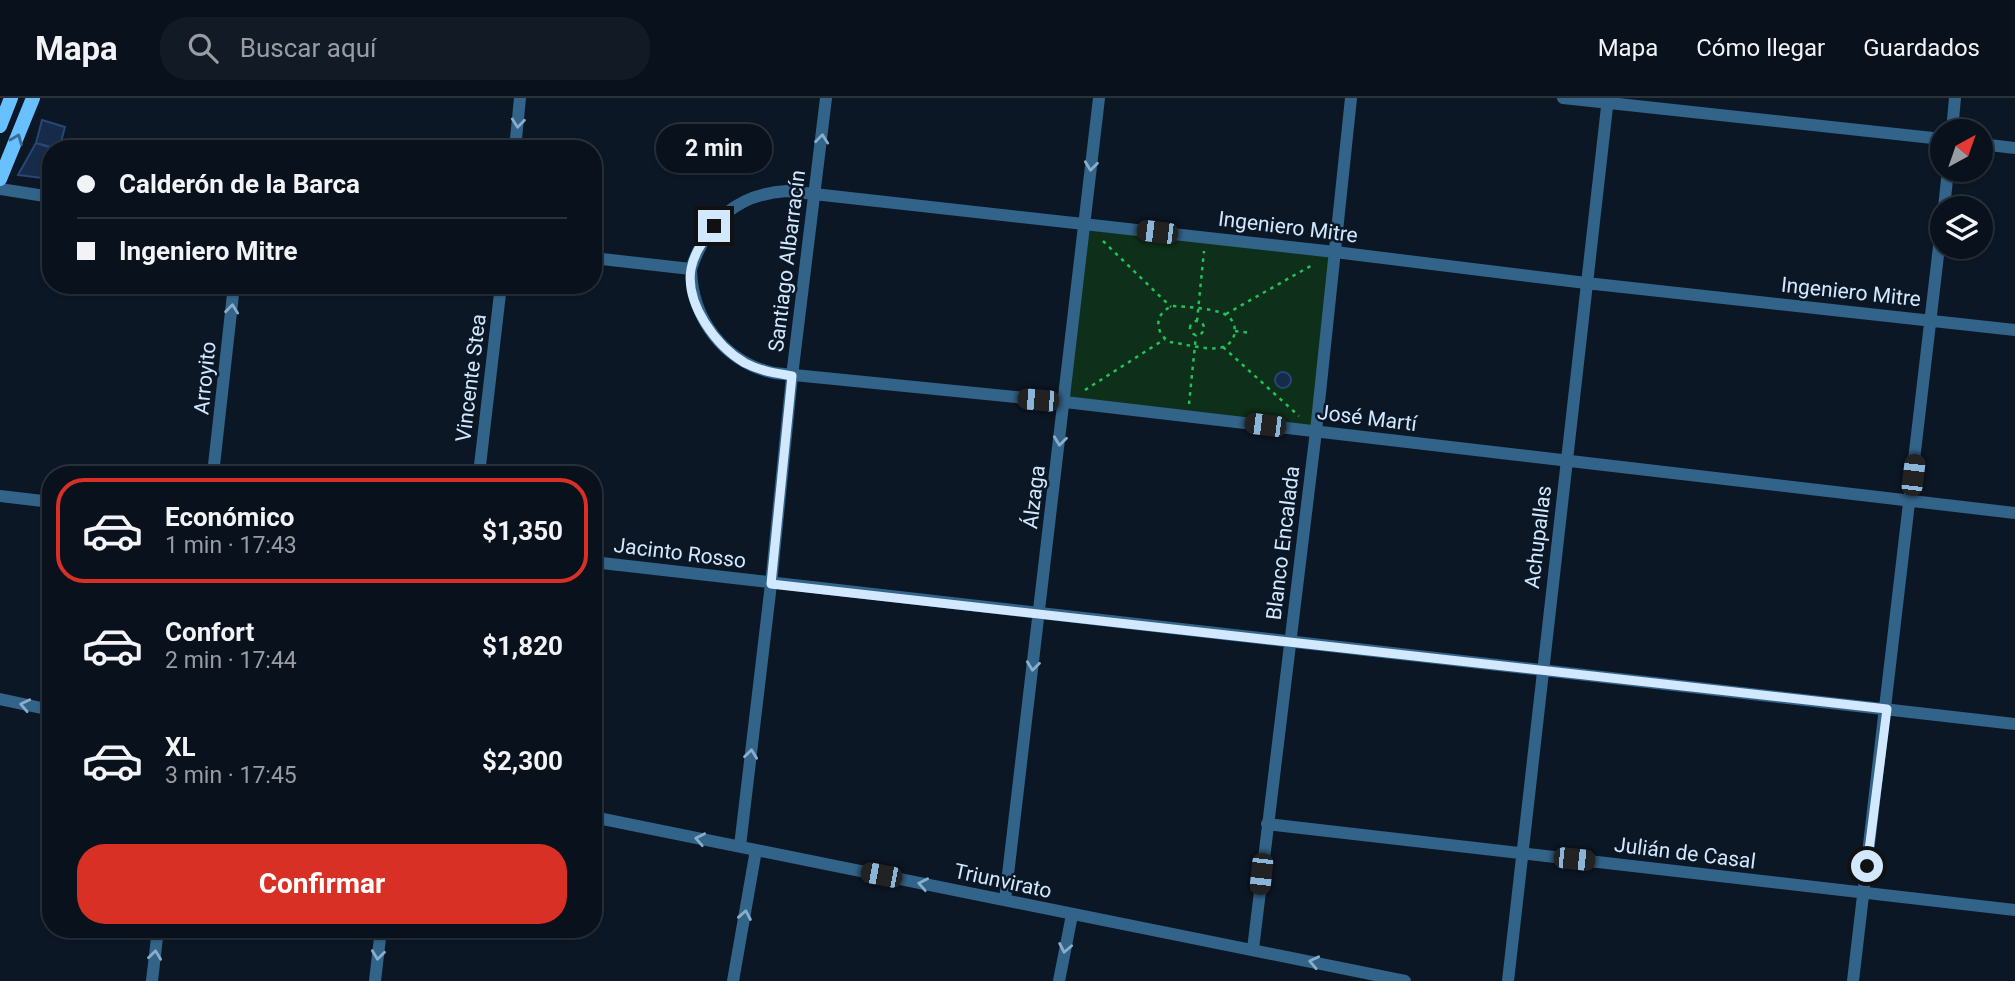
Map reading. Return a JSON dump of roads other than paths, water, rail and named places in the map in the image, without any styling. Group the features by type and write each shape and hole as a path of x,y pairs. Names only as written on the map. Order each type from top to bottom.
{"main road":[{"path":"0,126 11,98"},
{"path":"0,179 33,98"}],"street":[{"path":"516,140 520,98"},
{"name":"Santiago Albarracín","path":"740,846 826,98"},
{"name":"Álzaga","path":"1005,900 1099,98"},
{"name":"Blanco Encalada","path":"1253,949 1316,431 1351,98"},
{"path":"1563,98 1930,138"},
{"path":"1953,119 1955,98"},
{"name":"Achupallas","path":"1508,981 1607,101"},
{"path":"1993,145 2015,148"},
{"path":"0,189 42,196"},
{"name":"Ingeniero Mitre","path":"691,269 696,253 709,234 727,212 739,204 754,195 768,192 816,193 1335,252 1586,284 2015,330"},
{"path":"602,259 691,269"},
{"path":"1853,981 1939,259"},
{"name":"José Martí","path":"691,269 693,298 715,335 728,351 759,370 792,376 1188,416 2015,513"},
{"name":"Arroyito","path":"214,466 233,294"},
{"name":"Vincente Stea","path":"480,466 500,294"},
{"path":"0,496 42,501"},
{"name":"Jacinto Rosso","path":"602,563 2015,723"},
{"path":"0,699 42,708"},
{"name":"Triunvirato","path":"602,819 1405,981"},
{"name":"Julián de Casal","path":"1267,824 2015,910"},
{"path":"733,981 756,850"},
{"path":"1059,981 1072,915"},
{"path":"152,981 157,938"},
{"path":"375,981 380,938"}]}
